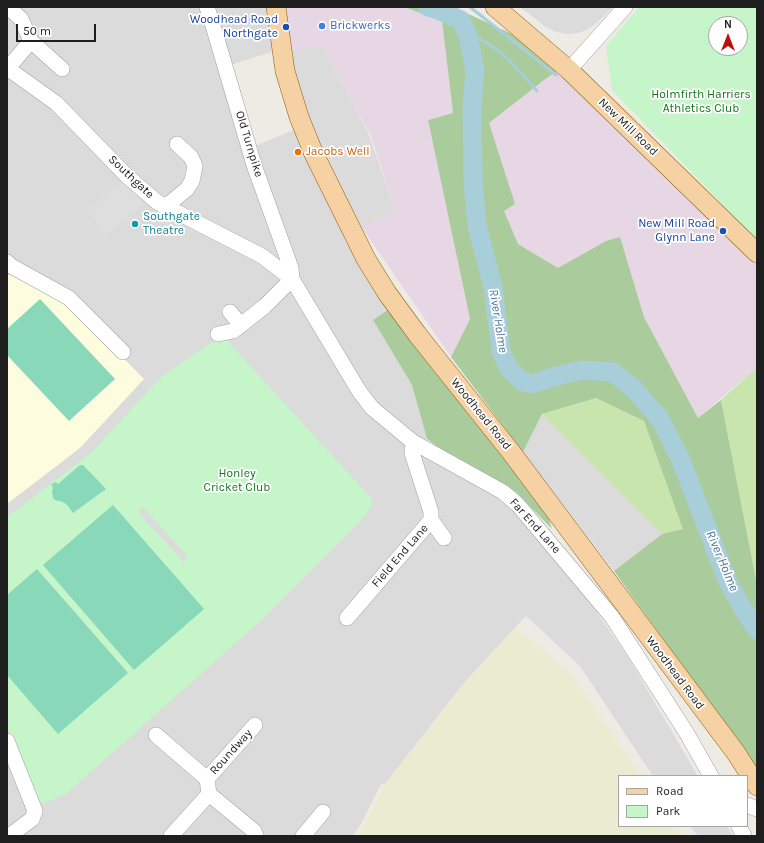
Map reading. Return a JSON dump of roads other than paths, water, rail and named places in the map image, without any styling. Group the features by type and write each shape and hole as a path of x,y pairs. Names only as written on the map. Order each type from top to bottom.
{"main road":[{"name":"Woodhead Road","path":"276,7 285,71 299,117 316,160 366,259 387,293 417,334 511,452 736,754 757,786"},
{"name":"New Mill Road","path":"495,7 569,70 757,253"}],"street":[{"name":"Old Turnpike","path":"206,7 214,29 254,165 291,268 292,279"},
{"path":"569,70 625,7"},
{"path":"9,8 21,19 31,41 62,69"},
{"path":"7,68 31,41"},
{"name":"Southgate","path":"7,68 56,103 127,176 165,208 262,256 292,279"},
{"path":"165,208 187,189 192,181 195,166 191,157 177,144"},
{"path":"7,262 11,266 68,298 123,352"},
{"path":"218,334 233,331 265,306 292,279"},
{"name":"Far End Lane","path":"292,279 359,391 372,408 414,442 503,492 518,505 612,617 686,732 710,775"},
{"path":"230,312 241,325"},
{"name":"Field End Lane","path":"347,618 431,520 430,512 412,454 414,442"},
{"path":"431,520 444,538"},
{"name":"Roundway","path":"171,836 255,725"},
{"name":"Roundway","path":"156,735 208,786"},
{"path":"7,741 35,811 32,819 9,836"},
{"path":"208,786 254,831 256,836"},
{"path":"748,806 757,810"},
{"path":"303,836 323,812"},
{"path":"740,827 744,836"}],"waterway":[{"name":"River Holme","path":"428,7 461,20 468,36 475,70 472,106 473,182 477,226 493,287 501,351 509,369 523,382 532,384 582,370 613,372 634,389 660,419 680,458 728,582 757,630"},
{"path":"470,7 556,75"},
{"path":"468,36 477,38 497,50 515,66 537,91"}],"place":[{"name":"Brickwerks","path":"322,26"},
{"name":"Woodhead Road Northgate","path":"286,27"},
{"name":"Jacobs Well","path":"298,152"},
{"name":"Southgate Theatre","path":"135,224"},
{"name":"New Mill Road Glynn Lane","path":"723,231"}],"park label":[{"name":"Holmfirth Harriers Athletics Club","path":"701,102"},
{"name":"Honley Cricket Club","path":"237,481"}]}
